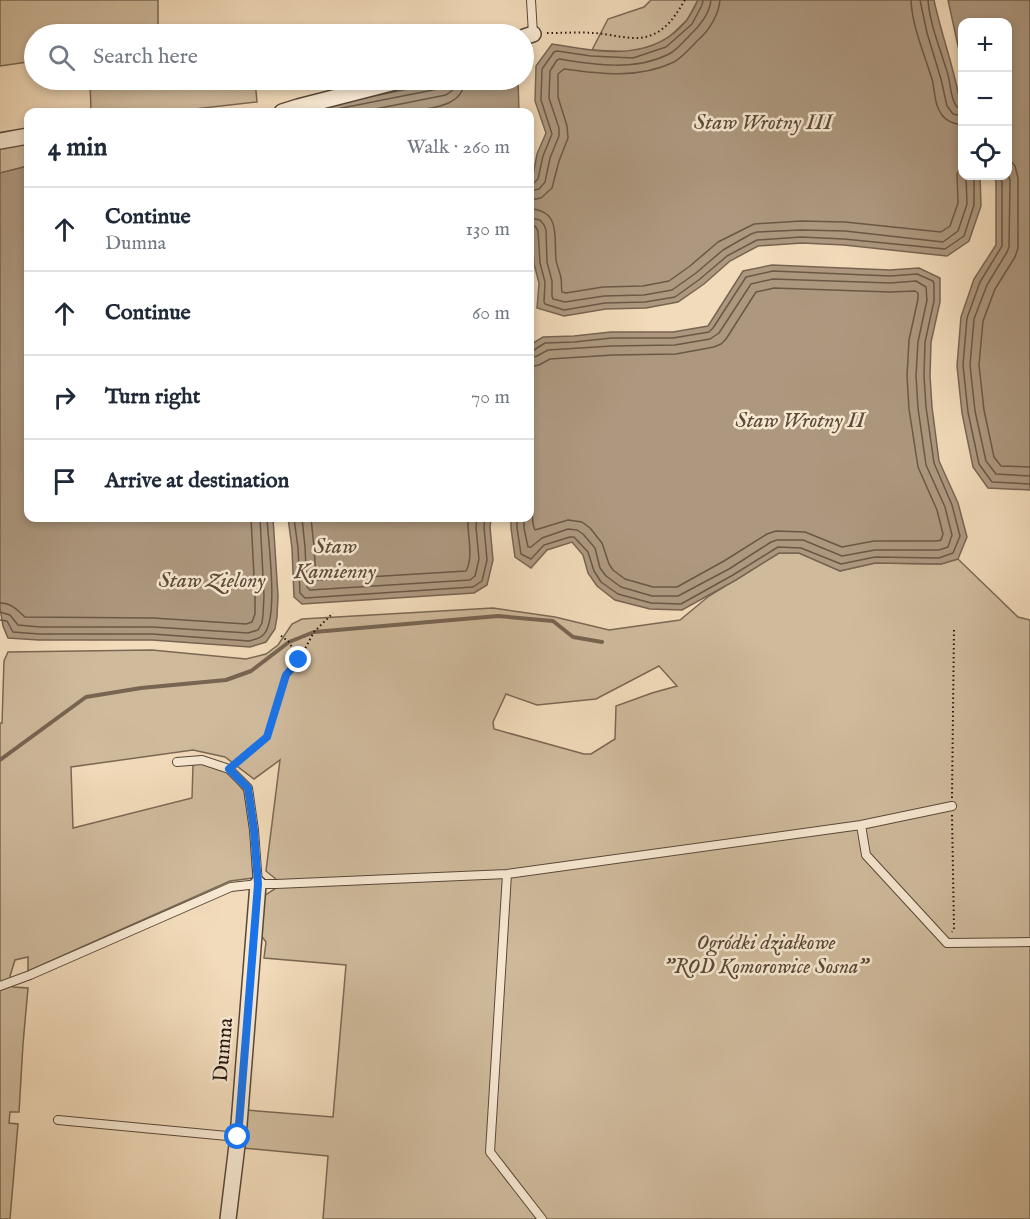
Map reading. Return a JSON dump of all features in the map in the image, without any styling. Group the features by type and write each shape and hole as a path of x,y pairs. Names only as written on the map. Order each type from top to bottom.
{"street":[{"path":"295,108 365,90"},
{"path":"0,141 24,137"},
{"name":"Dumna","path":"228,1219 238,1137 258,884"}],"lane":[{"path":"529,24 531,0"},
{"path":"177,762 202,760 229,769 248,788 258,884"},
{"path":"0,986 231,887 507,874 861,825 952,806"},
{"path":"861,825 866,855 947,943 1030,942"},
{"path":"507,874 490,1152 542,1219"},
{"path":"58,1120 238,1137"}],"path":[{"path":"534,35 575,32 636,39 654,35 670,23 685,0"},
{"path":"229,769 267,737 286,675 299,660 314,632 333,613"},
{"path":"947,943 954,928 952,806 954,628"},
{"path":"280,635 289,642 299,660"}],"green space":[{"path":"0,0 158,0 158,24 24,24 24,62 0,66"},
{"path":"651,0 698,0 687,20 664,42 633,52 592,50 608,19 644,7"},
{"path":"90,90 256,90 257,102 204,108 91,108"},
{"path":"24,140 24,167 0,173 0,144"},
{"name":"Ogródki działkowe \"ROD Komorowice Sosna\"","path":"779,553 799,553 840,571 875,563 941,564 958,559 1018,617 1030,620 1030,1219 323,1219 328,1156 243,1148 246,1110 333,1117 346,965 264,958 266,942 260,934 264,896 276,888 277,880 266,871 280,760 254,779 225,757 193,750 71,767 73,828 192,798 193,765 199,763 228,771 244,791 250,831 253,878 230,881 28,971 28,957 15,960 10,976 13,987 28,988 19,1112 10,1112 9,1123 18,1124 10,1219 0,1219 0,723 2,723 4,661 8,652 152,650 246,659 266,654 278,645 292,624 302,619 493,608 555,617 609,630 680,620 709,596","holes":["659,666 677,686 616,706 615,739 591,754 494,729 493,722 506,694 537,705 596,699"]}],"water":[{"name":"Staw Wrotny III","path":"698,0 934,0 958,91 958,180 980,180 981,206 969,241 947,256 844,245 802,243 758,246 730,261 704,284 678,302 646,308 606,309 564,316 537,308 539,283 534,264 534,170 537,154 546,133 535,101 536,66 552,44 588,50 642,49 673,34 687,20"},
{"path":"948,0 1030,0 1030,490 988,488 973,467 962,413 957,366 961,317 974,279 996,245 995,180 1012,180 1012,18 958,18 958,46"},
{"path":"403,90 518,90 519,108 323,108"},
{"name":"Staw Zielony","path":"24,167 24,522 273,522 278,596 277,617 275,629 266,642 250,647 152,640 8,638 0,608 0,173"},
{"name":"Staw Wrotny II","path":"772,265 890,270 919,268 940,278 940,302 931,342 930,376 939,461 958,503 967,537 958,559 941,564 875,563 840,571 799,553 779,553 682,610 650,609 615,600 597,586 588,573 583,555 572,542 547,550 531,568 515,557 511,522 534,522 534,343 543,337 611,332 673,332 708,326 743,271"},
{"name":"Staw Kamienny","path":"289,522 491,522 493,560 487,585 474,593 302,604 294,597"}],"waterway":[{"path":"0,760 86,697 141,688 226,680 251,671 289,642 314,632 498,616 553,621 573,637 602,642"}],"route":[{"path":"238,1137 258,884 248,788 229,769 267,737 286,675 299,660"}]}
